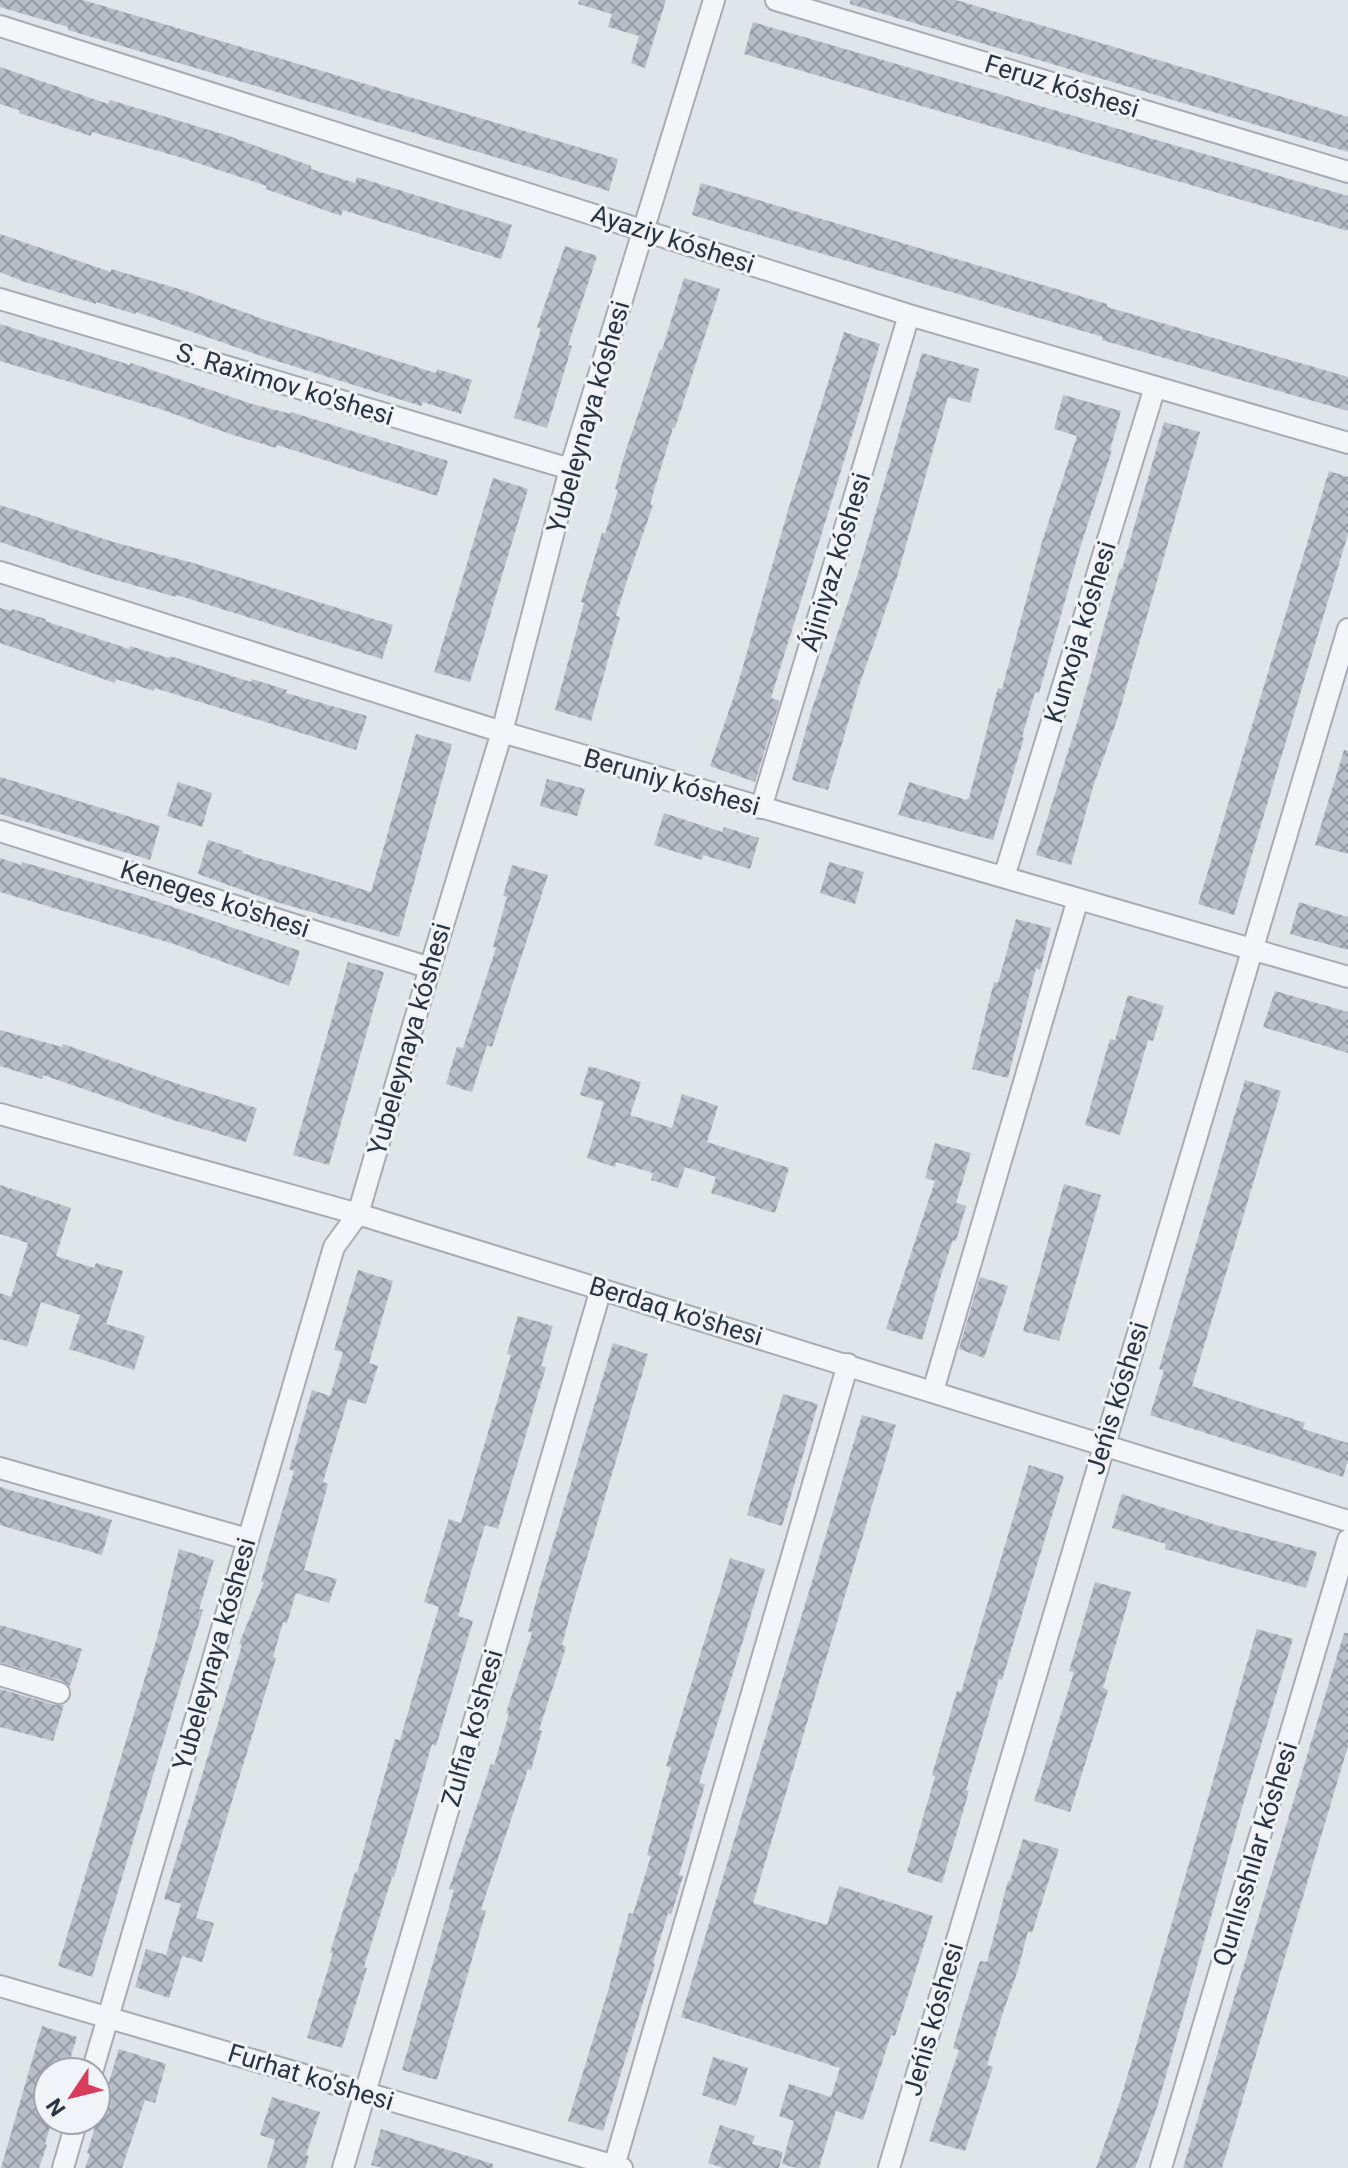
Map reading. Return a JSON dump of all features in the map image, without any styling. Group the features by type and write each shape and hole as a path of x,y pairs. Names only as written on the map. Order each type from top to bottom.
{"street":[{"name":"Yubeleynaya kóshesi","path":"97,2056 334,1247 358,1214 502,732 570,469 714,0"},
{"name":"Feruz kóshesi","path":"776,0 1348,172"},
{"name":"Ayaziy kóshesi","path":"0,26 909,315 1348,443"},
{"name":"S. Raximov ko'shesi","path":"0,299 570,469"},
{"name":"Ájiniyaz kóshesi","path":"761,808 909,315"},
{"name":"Kunxoja kóshesi","path":"1004,877 1155,387"},
{"name":"Beruniy kóshesi","path":"0,572 502,732 1348,977"},
{"name":"Jeńis kóshesi","path":"889,2168 1348,629"},
{"name":"Keneges ko'shesi","path":"0,831 430,968"},
{"path":"933,1391 1078,899"},
{"name":"Berdaq ko'shesi","path":"0,1114 358,1214 1348,1521"},
{"name":"Zulfia ko'shesi","path":"343,2168 601,1289"},
{"path":"618,2167 848,1364"},
{"path":"0,1468 247,1539"},
{"name":"Qurılısshılar kóshesi","path":"1161,2168 1348,1540"},
{"path":"0,1675 59,1693"},
{"name":"Furhat ko'shesi","path":"0,1986 618,2167"},
{"path":"63,2168 72,2136"}],"building":[{"path":"0,0 83,0 618,159 609,191 68,30 68,27 0,7"},
{"path":"579,0 666,0 645,68 631,63 639,36 608,27 612,14 578,4"},
{"path":"850,0 956,0 1316,107 1348,117 1348,152 850,4"},
{"path":"753,22 1348,196 1348,231 744,54"},
{"path":"0,67 108,104 110,100 229,136 355,183 357,177 512,225 501,259 343,210 341,216 266,189 267,186 176,156 92,132 91,136 19,113 19,110 0,104"},
{"path":"701,183 1348,377 1348,411 692,215"},
{"path":"0,234 111,272 111,269 186,291 268,321 436,373 437,369 472,380 461,414 423,402 421,406 264,357 136,312 96,304 22,281 0,272"},
{"path":"565,246 597,256 568,345 572,346 547,428 514,418 541,329 537,327"},
{"path":"684,278 720,289 673,428 650,504 653,505 616,616 620,617 591,721 555,710 584,603 581,602 618,490 615,489 625,453"},
{"path":"0,324 131,363 252,404 291,412 448,461 437,496 0,361"},
{"path":"844,332 880,344 771,698 780,701 755,782 710,766 737,687"},
{"path":"922,353 979,369 970,403 948,397 897,577 860,683 828,790 792,780 811,712 859,570"},
{"path":"1063,395 1121,411 1112,450 1079,551 1039,693 1035,692 993,840 898,815 909,782 966,800 969,798 998,688 1002,689 1042,542 1077,436 1054,429"},
{"path":"1164,422 1200,432 1117,720 1093,787 1071,865 1036,855"},
{"path":"1329,471 1348,477 1348,534 1234,915 1198,904"},
{"path":"493,478 528,489 470,682 434,672"},
{"path":"0,505 393,625 382,659 177,595 98,575 0,542"},
{"path":"0,608 46,619 129,649 130,646 170,656 251,682 252,679 287,690 286,693 367,716 356,750 155,688 154,691 116,679 115,683 0,643"},
{"path":"416,734 452,744 399,937 273,901 198,874 208,840 371,892"},
{"path":"1344,750 1348,751 1348,854 1315,845"},
{"path":"0,777 160,826 150,860 0,814"},
{"path":"547,779 585,789 577,816 540,806"},
{"path":"178,782 212,793 202,827 167,816"},
{"path":"664,813 722,832 724,827 759,838 750,869 703,855 702,860 654,845"},
{"path":"0,858 144,897 300,951 289,986 174,944 0,892"},
{"path":"829,862 864,872 855,904 820,893"},
{"path":"512,865 548,875 492,1047 487,1045 472,1092 446,1084 457,1047 463,1048 496,948 493,947"},
{"path":"1299,902 1348,917 1348,950 1290,934"},
{"path":"1016,919 1051,928 1040,970 1036,968 1008,1078 972,1069 994,982 998,983"},
{"path":"348,962 384,972 329,1165 293,1155"},
{"path":"1275,991 1348,1012 1348,1053 1263,1027"},
{"path":"1128,995 1164,1006 1153,1041 1148,1040 1120,1135 1085,1125 1110,1039 1115,1040"},
{"path":"0,1030 62,1047 63,1044 257,1108 246,1142 43,1075 42,1079 0,1066"},
{"path":"589,1066 641,1082 630,1115 672,1128 682,1094 718,1106 707,1142 789,1168 775,1213 711,1193 716,1177 685,1167 678,1188 651,1180 653,1173 616,1162 615,1167 587,1158 604,1102 580,1095"},
{"path":"1245,1080 1281,1091 1192,1386 1305,1423 1303,1429 1348,1443 1348,1460 1343,1477 1150,1415 1164,1370 1159,1369"},
{"path":"935,1143 971,1153 956,1203 966,1206 922,1340 886,1329 935,1181 925,1178"},
{"path":"1064,1184 1101,1195 1059,1341 1023,1331"},
{"path":"0,1185 71,1208 56,1256 94,1268 96,1263 123,1271 106,1324 145,1336 134,1370 69,1349 80,1315 41,1302 27,1347 0,1339 0,1293 11,1297 28,1243 0,1234"},
{"path":"358,1270 393,1281 369,1363 378,1366 366,1404 348,1399 323,1482 328,1484 304,1570 337,1579 329,1603 296,1593 287,1623 283,1622 273,1657 276,1658 196,1918 214,1923 202,1962 182,1956 169,1998 135,1987 146,1949 166,1955 181,1904 164,1899 242,1645 239,1644 264,1582 261,1582 294,1471 289,1469 312,1390 330,1396 343,1352 334,1350"},
{"path":"980,1277 1008,1286 984,1358 959,1349"},
{"path":"518,1316 553,1326 541,1366 546,1367 498,1529 485,1525 458,1616 473,1621 436,1746 432,1744 342,2048 307,2038 395,1739 400,1740 439,1607 424,1602 449,1519 461,1523 511,1355 507,1354"},
{"path":"613,1343 648,1354 573,1604 562,1645 566,1647 539,1730 542,1731 531,1770 528,1769 481,1909 486,1911 437,2080 402,2070 454,1890 449,1889 491,1764 494,1765 509,1714 506,1713 532,1633 528,1631 540,1587"},
{"path":"783,1394 818,1404 782,1526 747,1515"},
{"path":"862,1415 896,1425 753,1903 827,1925 839,1886 933,1916 895,2036 891,2035 863,2120 836,2111 819,2168 796,2168 782,2164 794,2121 779,2116 789,2084 831,2097 840,2068 681,2017"},
{"path":"1029,1465 1064,1476 1002,1680 999,1679 942,1883 907,1872 957,1691 961,1692"},
{"path":"0,1487 112,1520 102,1555 0,1525"},
{"path":"1122,1494 1216,1525 1317,1552 1306,1588 1165,1549 1166,1544 1112,1528"},
{"path":"179,1549 214,1560 199,1609 203,1610 92,1977 58,1966 157,1638"},
{"path":"730,1558 765,1569 699,1783 705,1784 679,1875 683,1876 671,1915 668,1913 603,2131 568,2121 629,1913 633,1914 651,1856 647,1855 671,1768 666,1766"},
{"path":"1095,1582 1131,1592 1103,1688 1108,1690 1070,1812 1034,1801 1074,1672 1069,1671"},
{"path":"0,1625 82,1649 70,1686 63,1681 0,1662"},
{"path":"1257,1629 1293,1639 1157,2107 1135,2168 1096,2168 1121,2098"},
{"path":"1344,1633 1348,1633 1348,1746 1232,2135 1222,2168 1183,2168"},
{"path":"0,1689 64,1705 53,1741 0,1727"},
{"path":"1023,1839 1059,1849 1032,1933 1028,1931 987,2065 993,2067 965,2151 929,2141 959,2050 953,2048 965,2007 980,1961 987,1962 1008,1881"},
{"path":"42,2026 77,2037 71,2056 33,2056"},
{"path":"119,2049 166,2064 155,2103 145,2100 122,2168 85,2168 92,2136 112,2136 112,2072"},
{"path":"713,2057 748,2068 736,2106 702,2095"},
{"path":"32,2061 32,2136 47,2136 47,2145 39,2168 1,2168"},
{"path":"272,2097 320,2112 305,2168 267,2168 275,2140 260,2135"},
{"path":"720,2125 755,2136 752,2144 783,2152 779,2168 723,2168 708,2163"},
{"path":"381,2129 493,2164 493,2168 382,2168 371,2165"}]}
